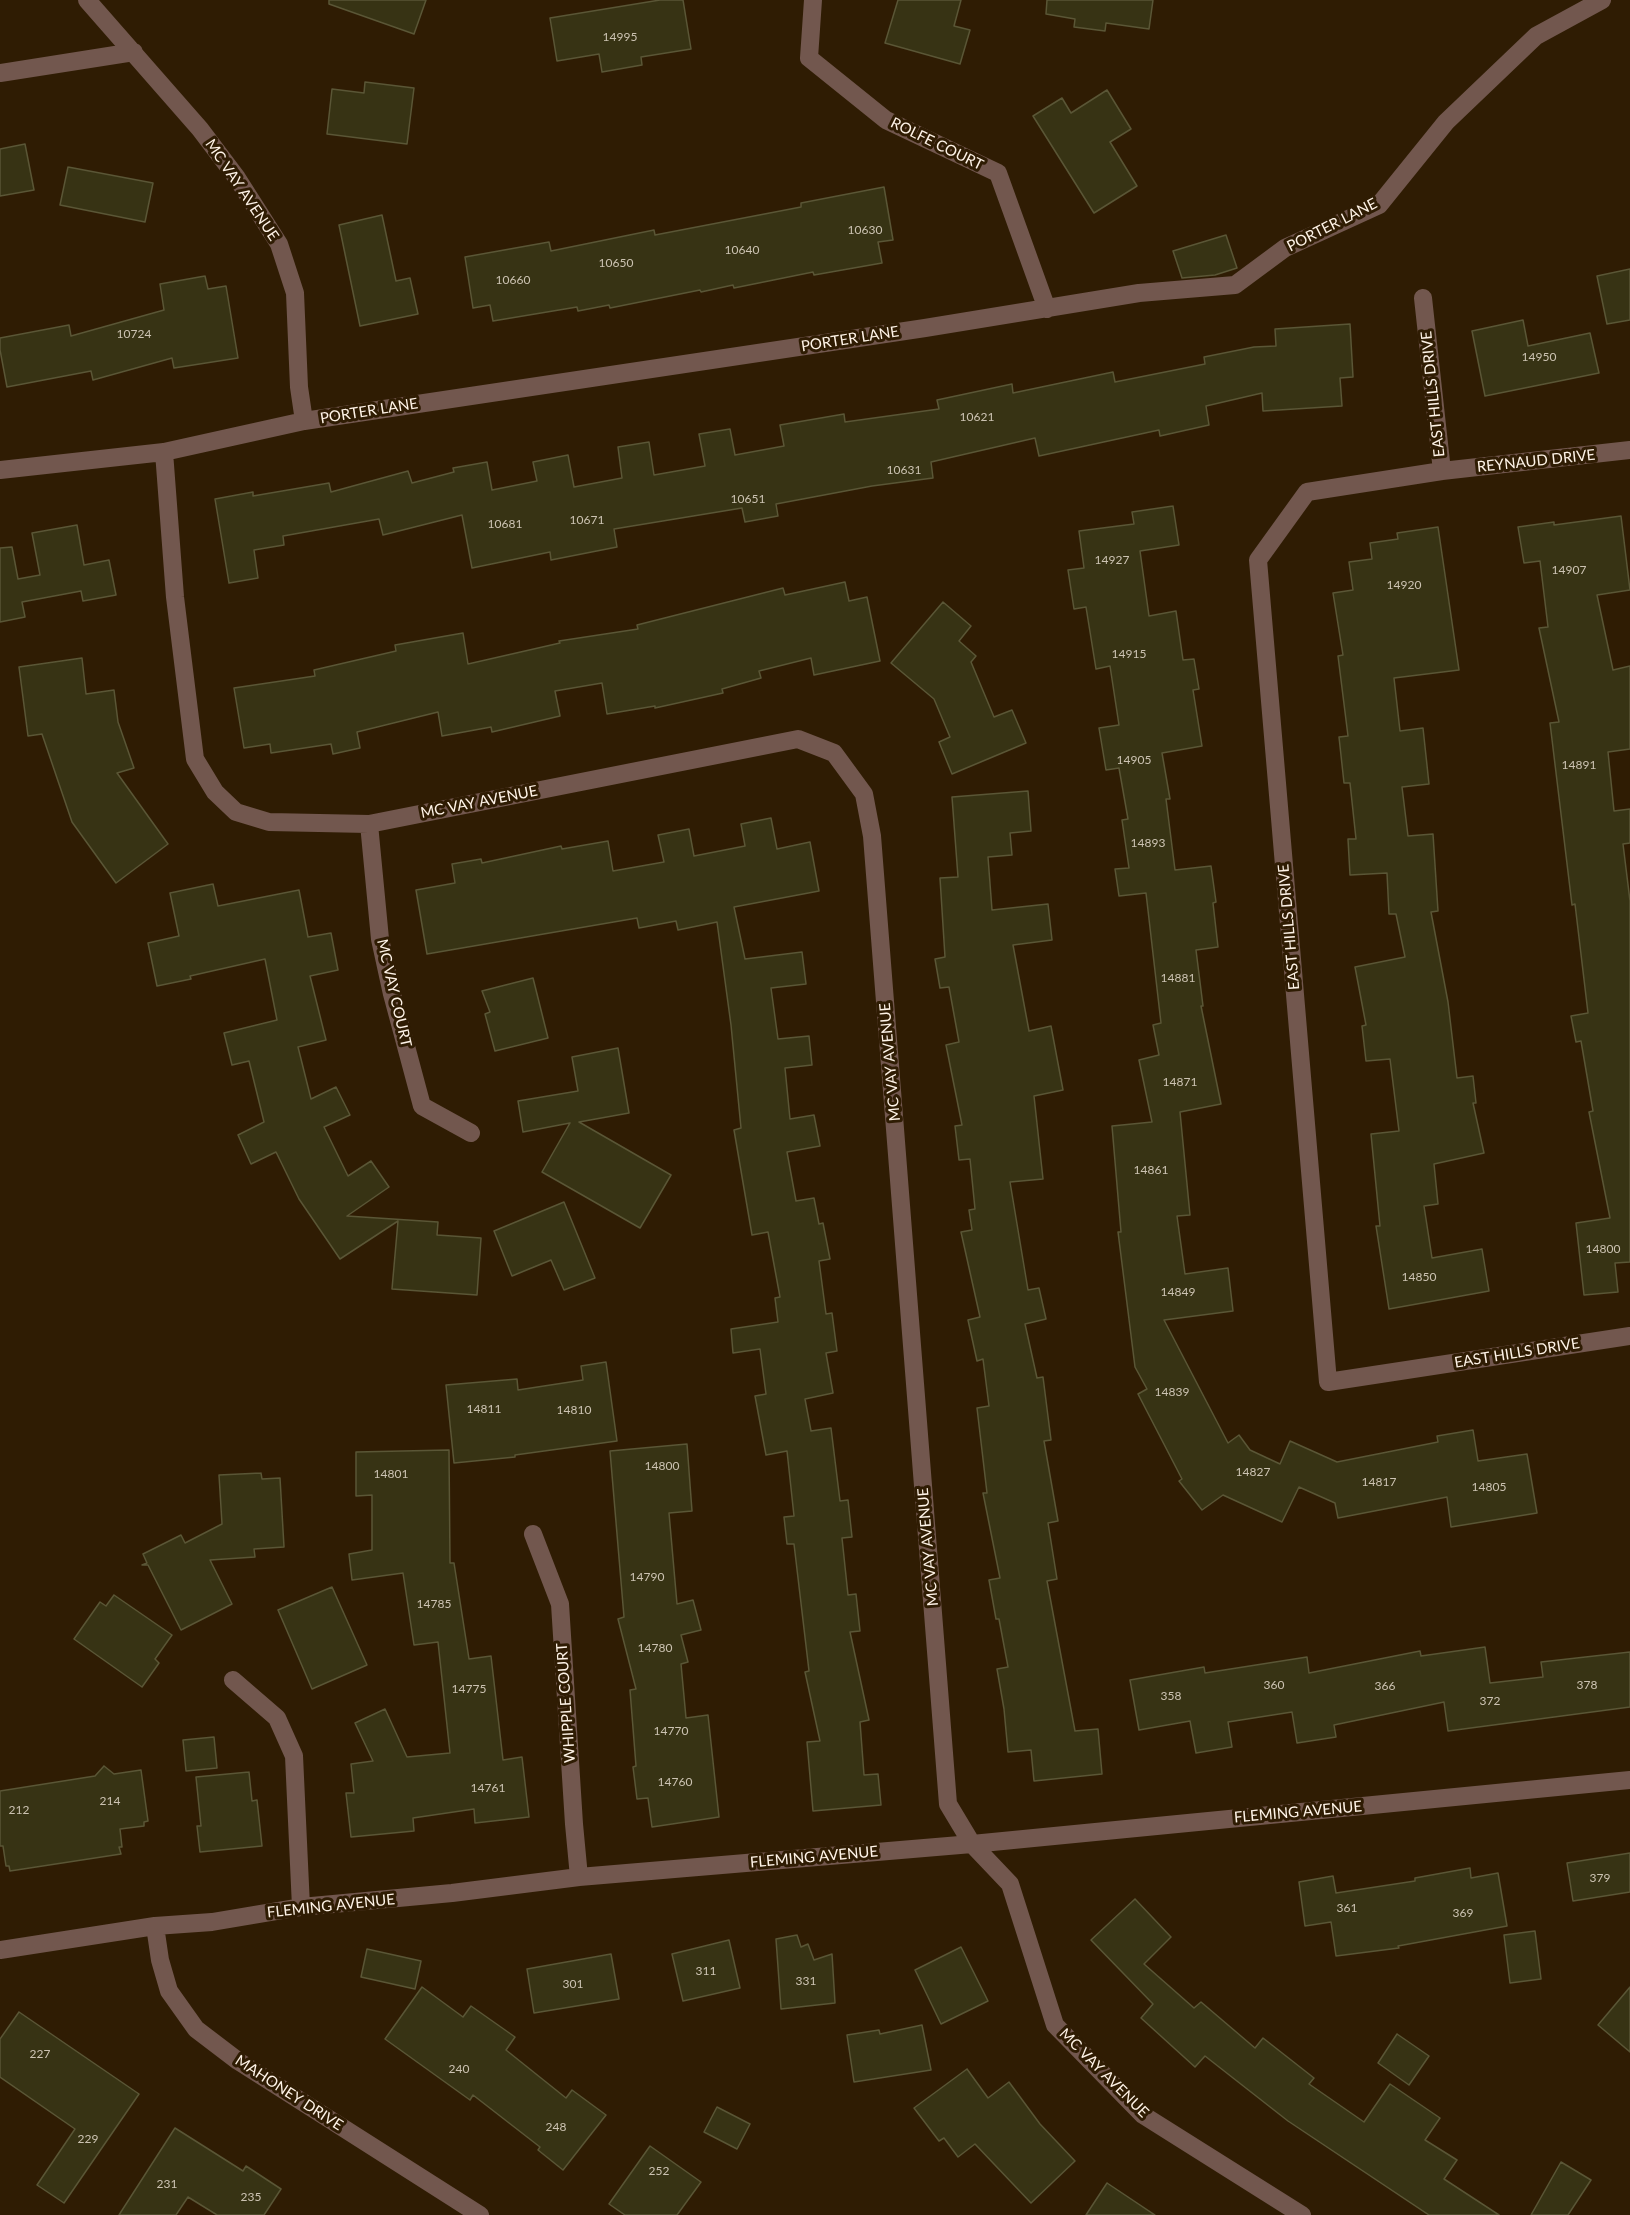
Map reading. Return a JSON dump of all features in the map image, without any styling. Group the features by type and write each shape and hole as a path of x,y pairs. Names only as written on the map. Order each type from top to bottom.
{"street":[{"name":"MC VAY AVENUE","path":"87,0 135,52 200,129 237,178 279,244 296,293 299,387 304,421"},
{"name":"ROLFE COURT","path":"813,0 809,58 886,120 998,173 1047,309"},
{"name":"PORTER LANE","path":"0,470 164,452 304,421 1047,309 1139,293 1235,285 1285,248 1379,205 1446,122 1536,36 1602,0"},
{"path":"0,73 135,52"},
{"name":"EAST HILLS DRIVE","path":"1423,298 1442,471 1307,492 1257,560 1328,1382 1630,1336"},
{"name":"REYNAUD DRIVE","path":"1442,471 1630,450"},
{"name":"MC VAY AVENUE","path":"164,452 175,597 195,759 215,792 236,812 269,822 369,824 798,739 834,753 864,794 872,836 948,1804 972,1844 1010,1884 1055,2025 1143,2115 1302,2215"},
{"name":"MC VAY COURT","path":"369,824 380,939 422,1106 471,1133"},
{"name":"WHIPPLE COURT","path":"532,1534 560,1604 579,1878"},
{"path":"234,1680 277,1718 294,1756 301,1907"},
{"name":"FLEMING AVENUE","path":"0,1950 155,1926 212,1922 301,1907 579,1878 972,1844 1630,1780"},
{"name":"MAHONEY DRIVE","path":"155,1926 160,1960 169,1991 196,2030 237,2061 480,2215"}],"building":[{"path":"329,0 426,0 414,34 329,4"},
{"path":"660,0 683,0 691,49 641,57 642,65 602,72 599,54 557,61 550,18"},
{"path":"898,0 961,0 954,26 970,30 960,64 885,43"},
{"path":"1047,0 1153,0 1149,29 1106,23 1105,31 1074,27 1075,19 1046,14"},
{"path":"365,82 414,88 407,144 327,134 332,89 364,93"},
{"path":"1107,90 1131,129 1110,142 1137,186 1094,213 1033,116 1062,98 1071,113"},
{"path":"25,144 34,190 0,196 0,149"},
{"path":"68,167 153,183 145,222 60,205"},
{"path":"884,187 893,240 878,242 882,263 814,275 813,272 734,288 733,285 701,292 700,290 610,308 609,305 578,311 577,307 493,321 490,305 473,308 465,257 549,242 551,251 654,230 655,235 801,207 801,203"},
{"path":"382,215 396,281 410,278 418,314 360,326 339,225"},
{"path":"1226,235 1237,268 1215,275 1182,278 1173,251"},
{"path":"1630,269 1630,320 1607,324 1597,276"},
{"path":"205,276 208,289 226,286 238,358 174,368 172,358 93,380 91,371 7,387 0,338 69,325 71,336 164,310 160,284"},
{"path":"1523,320 1528,346 1590,333 1599,373 1485,396 1472,331"},
{"path":"1350,324 1353,377 1340,378 1342,406 1263,411 1262,393 1206,406 1209,425 1160,436 1159,430 1039,456 1035,438 931,462 933,478 872,486 776,504 778,516 745,522 742,508 614,529 617,547 551,560 550,552 472,568 462,515 383,535 379,519 283,536 284,545 254,550 258,578 229,583 215,499 253,492 253,496 329,483 331,492 408,471 412,483 454,472 453,468 487,462 492,490 537,481 533,462 568,455 574,487 622,478 618,447 649,442 654,475 705,466 699,434 730,429 735,455 784,446 780,425 844,414 845,422 939,409 937,400 1012,384 1013,393 1113,372 1115,382 1205,364 1204,357 1254,347 1276,346 1275,329"},
{"path":"1173,506 1179,545 1140,551 1149,616 1176,611 1183,660 1194,659 1199,689 1193,690 1202,746 1162,753 1170,799 1166,799 1175,870 1211,866 1216,902 1213,903 1218,947 1196,950 1203,1006 1201,1006 1221,1104 1180,1112 1190,1215 1177,1216 1185,1274 1228,1268 1233,1311 1164,1320 1228,1443 1239,1435 1250,1450 1280,1464 1290,1441 1337,1462 1438,1442 1437,1436 1473,1430 1478,1461 1527,1454 1537,1513 1451,1527 1447,1497 1338,1518 1335,1503 1299,1487 1282,1522 1223,1495 1202,1510 1179,1481 1182,1479 1138,1394 1147,1389 1135,1367 1118,1232 1121,1232 1112,1126 1152,1122 1139,1060 1159,1055 1153,1025 1161,1023 1146,893 1119,896 1115,869 1129,868 1122,820 1128,819 1119,768 1106,770 1099,728 1119,725 1110,666 1096,669 1086,607 1074,609 1068,570 1084,568 1079,531 1134,524 1132,512"},
{"path":"1621,516 1630,590 1597,595 1613,670 1630,666 1630,749 1608,752 1614,811 1630,809 1630,843 1623,844 1630,901 1630,1262 1615,1263 1618,1292 1584,1295 1576,1223 1610,1218 1589,1112 1593,1111 1581,1041 1576,1042 1571,1016 1588,1013 1575,904 1572,905 1550,723 1559,722 1539,628 1548,627 1540,561 1524,563 1518,527 1554,522 1554,525"},
{"path":"77,525 84,565 109,560 116,595 83,601 81,591 22,602 25,617 0,622 0,548 12,547 18,579 40,575 32,533"},
{"path":"1438,527 1459,670 1394,678 1400,731 1423,728 1429,784 1402,787 1408,836 1433,834 1438,911 1431,912 1448,1002 1457,1078 1473,1076 1476,1103 1473,1103 1484,1153 1434,1164 1438,1204 1424,1206 1432,1258 1482,1249 1489,1291 1389,1309 1376,1226 1380,1226 1371,1134 1399,1131 1390,1059 1366,1061 1362,1026 1366,1025 1355,967 1405,957 1396,914 1389,914 1387,873 1350,875 1348,839 1356,839 1350,783 1344,783 1339,737 1348,736 1338,656 1343,655 1333,593 1353,590 1349,562 1372,559 1370,543 1398,539 1397,533"},
{"path":"845,582 849,601 867,597 880,661 814,675 811,658 759,671 761,678 722,689 723,693 655,708 655,706 607,714 602,683 555,691 560,716 492,732 491,727 442,736 438,712 357,732 360,748 333,754 331,744 271,753 270,744 244,748 234,688 315,676 314,670 396,651 395,645 463,633 468,664 560,643 559,641 638,629 637,625 783,588 785,595"},
{"path":"943,602 971,626 959,641 976,656 971,662 994,717 1012,710 1026,743 952,774 939,742 950,737 934,699 891,663"},
{"path":"82,658 86,694 114,690 118,722 134,768 117,773 168,844 116,883 72,822 42,734 28,736 19,667"},
{"path":"1028,791 1031,831 1010,833 1012,855 988,857 992,910 1048,904 1052,940 1013,945 1029,1031 1051,1026 1063,1090 1034,1096 1043,1179 1010,1182 1028,1290 1039,1288 1046,1319 1025,1324 1037,1378 1043,1377 1051,1440 1044,1441 1058,1521 1048,1523 1057,1579 1047,1581 1075,1731 1098,1729 1102,1774 1034,1781 1031,1750 1008,1752 997,1669 1008,1667 989,1580 1000,1578 983,1493 987,1493 977,1408 989,1406 983,1359 977,1361 968,1320 980,1317 961,1232 972,1230 969,1210 975,1209 970,1159 959,1160 955,1126 962,1125 946,1045 959,1042 949,987 940,988 935,959 945,957 940,878 958,877 952,797"},
{"path":"771,818 777,849 810,842 819,891 734,907 745,959 802,952 806,984 771,988 778,1039 809,1036 812,1065 785,1068 790,1119 814,1115 820,1146 787,1152 796,1201 814,1198 819,1224 823,1223 830,1259 819,1261 826,1314 832,1313 837,1351 826,1353 833,1393 805,1399 811,1431 831,1428 840,1501 848,1500 852,1537 842,1538 848,1595 856,1594 860,1631 850,1632 869,1720 860,1722 864,1775 878,1774 881,1805 813,1811 807,1742 820,1741 805,1672 809,1671 794,1544 787,1544 784,1517 794,1516 787,1451 766,1455 755,1396 766,1394 760,1349 733,1353 731,1329 778,1322 775,1298 780,1297 768,1232 752,1235 734,1130 741,1128 731,1025 717,922 678,930 676,921 639,928 637,918 427,954 416,890 455,883 452,864 481,859 482,863 561,846 562,849 608,841 613,871 664,862 658,835 689,829 694,856 745,846 741,824"},
{"path":"213,884 218,906 299,890 308,937 331,933 338,970 310,976 326,1040 298,1047 311,1099 336,1087 350,1115 324,1127 348,1176 371,1161 389,1187 347,1216 438,1222 437,1235 481,1238 477,1295 392,1289 398,1221 340,1259 299,1199 276,1152 251,1164 238,1135 264,1122 249,1061 232,1065 224,1033 277,1020 265,959 157,986 148,943 179,936 170,893"},
{"path":"533,978 548,1038 495,1051 485,1014 490,1012 482,991"},
{"path":"618,1048 629,1113 579,1122 671,1175 640,1228 542,1172 570,1123 523,1132 518,1101 578,1091 572,1057"},
{"path":"564,1202 595,1278 564,1290 551,1260 512,1276 494,1231"},
{"path":"606,1362 617,1441 515,1455 515,1457 454,1463 446,1385 517,1379 518,1390 583,1380 581,1366"},
{"path":"687,1444 692,1511 669,1513 677,1604 693,1600 701,1630 681,1635 688,1662 681,1664 686,1718 708,1715 719,1817 652,1827 648,1798 637,1799 633,1767 636,1766 630,1690 636,1689 618,1619 624,1617 610,1451"},
{"path":"449,1450 450,1563 454,1563 469,1659 491,1656 503,1760 522,1757 529,1817 475,1823 474,1809 413,1818 414,1831 351,1837 346,1793 354,1793 351,1764 373,1761 355,1723 385,1709 407,1757 450,1753 438,1642 414,1645 403,1573 352,1580 349,1554 372,1550 372,1495 356,1496 356,1452"},
{"path":"261,1473 262,1479 280,1478 284,1547 254,1549 255,1557 210,1560 232,1604 181,1630 148,1565 142,1565 147,1563 143,1554 181,1535 185,1543 222,1524 219,1475"},
{"path":"332,1587 367,1665 312,1689 278,1610"},
{"path":"114,1595 172,1635 155,1659 159,1663 142,1687 74,1639 100,1602 106,1606"},
{"path":"1485,1647 1490,1683 1543,1677 1541,1662 1630,1652 1630,1707 1448,1731 1444,1702 1334,1725 1336,1737 1297,1743 1292,1712 1228,1722 1232,1747 1196,1753 1190,1721 1139,1730 1130,1680 1204,1667 1205,1673 1307,1657 1309,1673 1420,1651 1421,1656"},
{"path":"214,1737 217,1768 186,1771 183,1740"},
{"path":"104,1766 114,1774 141,1770 148,1821 144,1822 144,1826 120,1829 121,1854 10,1871 9,1866 6,1866 3,1846 0,1846 0,1791 95,1776"},
{"path":"249,1772 252,1801 257,1800 262,1846 200,1852 197,1826 201,1826 196,1777"},
{"path":"1630,1853 1630,1892 1573,1901 1567,1863"},
{"path":"1470,1868 1471,1878 1498,1873 1507,1926 1398,1946 1399,1948 1336,1956 1331,1922 1305,1926 1299,1882 1333,1876 1336,1893 1415,1881 1415,1878"},
{"path":"1135,1899 1171,1937 1144,1964 1194,2008 1201,2002 1255,2048 1263,2038 1314,2078 1309,2084 1364,2122 1390,2084 1440,2118 1425,2140 1457,2160 1444,2179 1499,2215 1429,2215 1288,2121 1205,2056 1195,2067 1141,2018 1153,2004 1091,1940"},
{"path":"1535,1931 1541,1979 1510,1983 1504,1935"},
{"path":"797,1935 801,1947 808,1944 814,1960 832,1954 835,2003 781,2009 776,1939"},
{"path":"729,1940 740,1988 683,2001 672,1954"},
{"path":"961,1947 988,2001 941,2024 915,1970"},
{"path":"367,1949 421,1961 415,1989 361,1977"},
{"path":"611,1954 619,1999 534,2013 527,1969"},
{"path":"422,1987 463,2017 471,2006 515,2037 506,2050 566,2098 572,2090 606,2115 563,2170 538,2150 540,2147 473,2095 470,2100 385,2039"},
{"path":"1630,1987 1630,2052 1598,2025"},
{"path":"19,2012 139,2094 64,2203 37,2185 75,2129 0,2077 0,2039"},
{"path":"922,2025 931,2070 854,2082 847,2035 879,2030 880,2034"},
{"path":"1397,2034 1429,2056 1409,2085 1378,2063"},
{"path":"967,2069 988,2098 1009,2082 1040,2124 1075,2161 1031,2203 975,2144 958,2157 944,2138 939,2141 914,2108"},
{"path":"717,2107 750,2124 737,2149 704,2132"},
{"path":"175,2128 243,2171 246,2166 281,2189 264,2215 217,2215 188,2197 176,2215 119,2215"},
{"path":"650,2146 701,2182 677,2215 625,2215 609,2204"},
{"path":"1561,2162 1591,2180 1568,2215 1531,2215"},
{"path":"1107,2183 1155,2215 1086,2215"}]}
